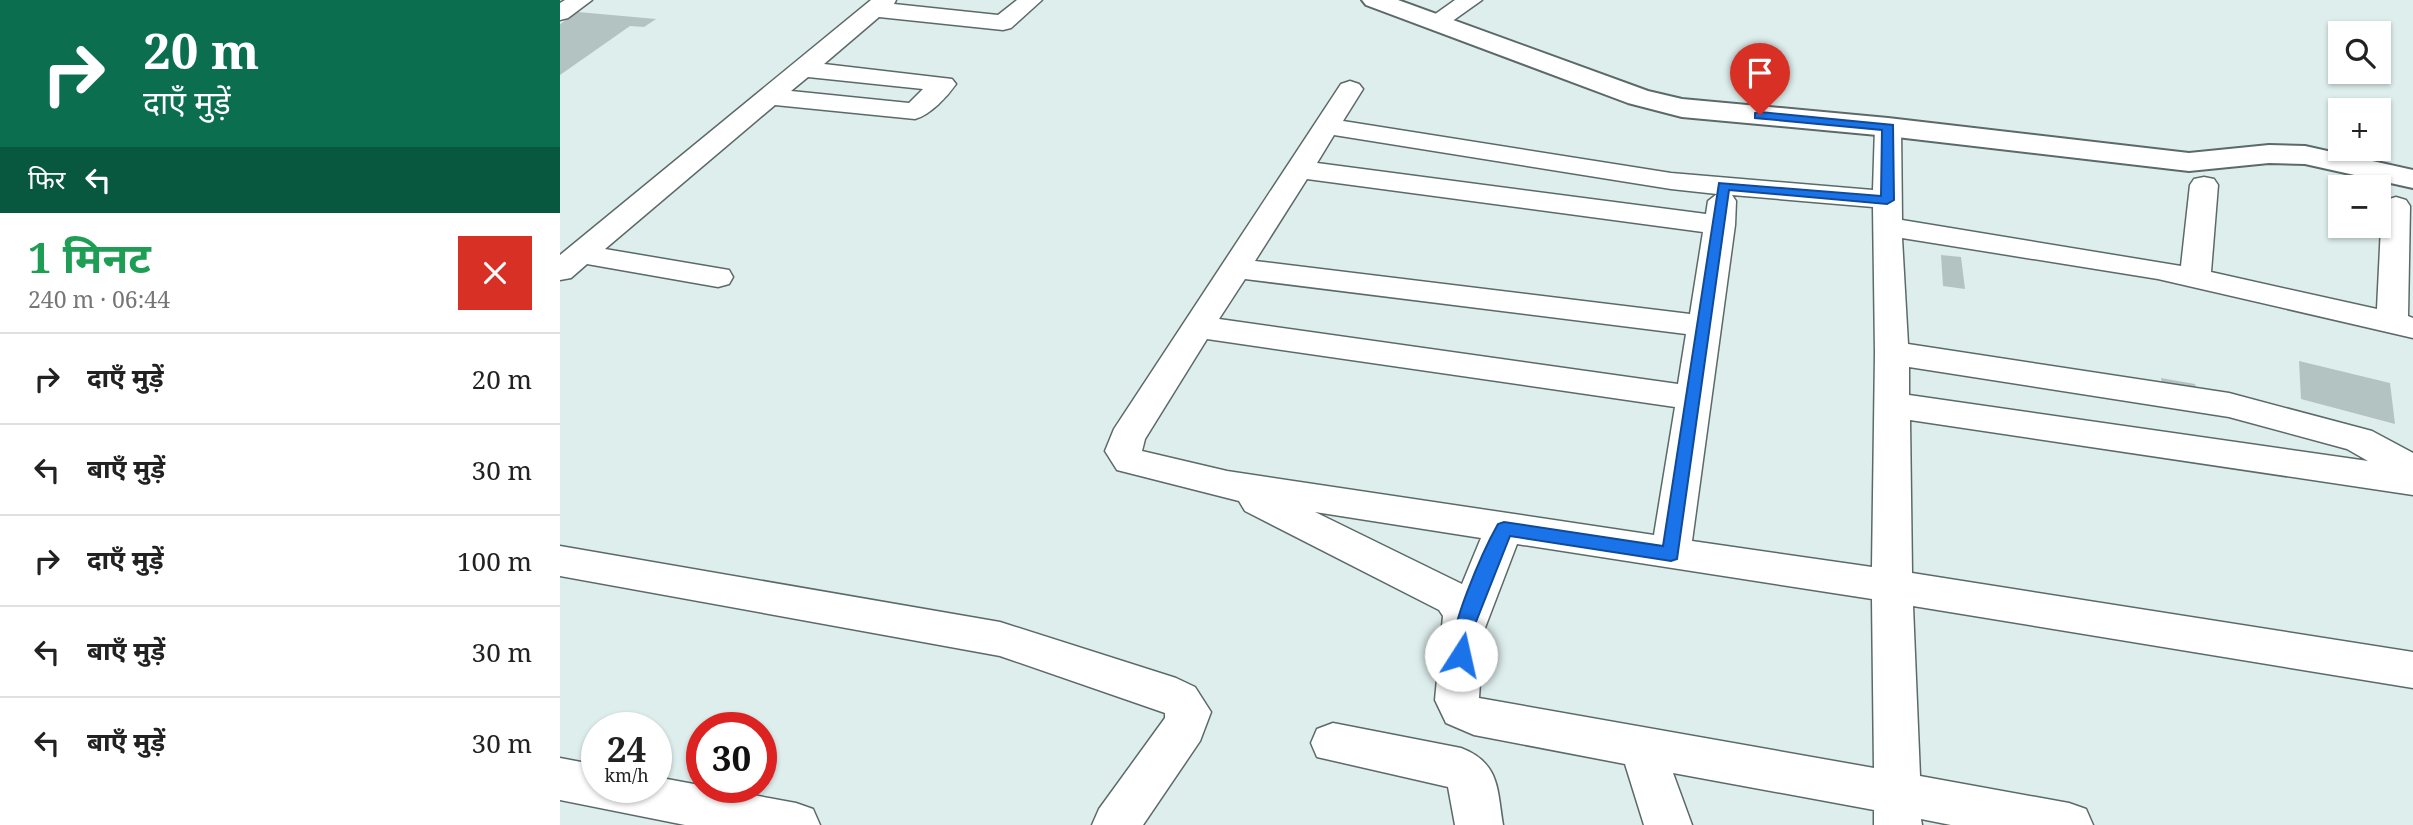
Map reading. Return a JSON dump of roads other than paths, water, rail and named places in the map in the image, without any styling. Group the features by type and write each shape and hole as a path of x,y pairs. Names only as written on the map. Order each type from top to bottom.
{"street":[{"path":"560,13 582,0"},
{"path":"570,263 880,5 1003,23 1031,0"},
{"path":"1375,0 1653,103 2214,163 2268,154 2291,154 2413,179"},
{"path":"1436,22 1471,0"},
{"path":"769,97 915,111 943,84 803,69"},
{"path":"1350,89 1127,438 1123,451 1130,461 1227,485 1892,589 2197,633 2413,670"},
{"path":"1326,126 1592,171 1723,186 1887,214 2195,278 2403,326 2403,270 2396,206"},
{"path":"1888,127 1892,589 1898,809"},
{"path":"1298,169 1720,225"},
{"path":"2195,278 2204,185"},
{"path":"1671,554 1706,326 1723,186"},
{"path":"570,263 718,276"},
{"path":"1235,268 1706,326"},
{"path":"1198,327 1694,398"},
{"path":"1892,353 2229,405 2359,440 2413,469"},
{"path":"1892,405 2413,481"},
{"path":"1227,485 1453,598 1461,606 1464,616 1457,700 1461,710 1474,716 1643,747 1898,809 2069,825"},
{"path":"1463,632 1504,528"},
{"path":"560,561 1000,639 1161,691 1180,700 1189,712 1184,727 1116,825"},
{"path":"1333,743 1461,769 1473,782 1479,825"},
{"path":"1643,747 1668,825"},
{"path":"560,779 581,783"},
{"path":"672,801 796,825"}]}
